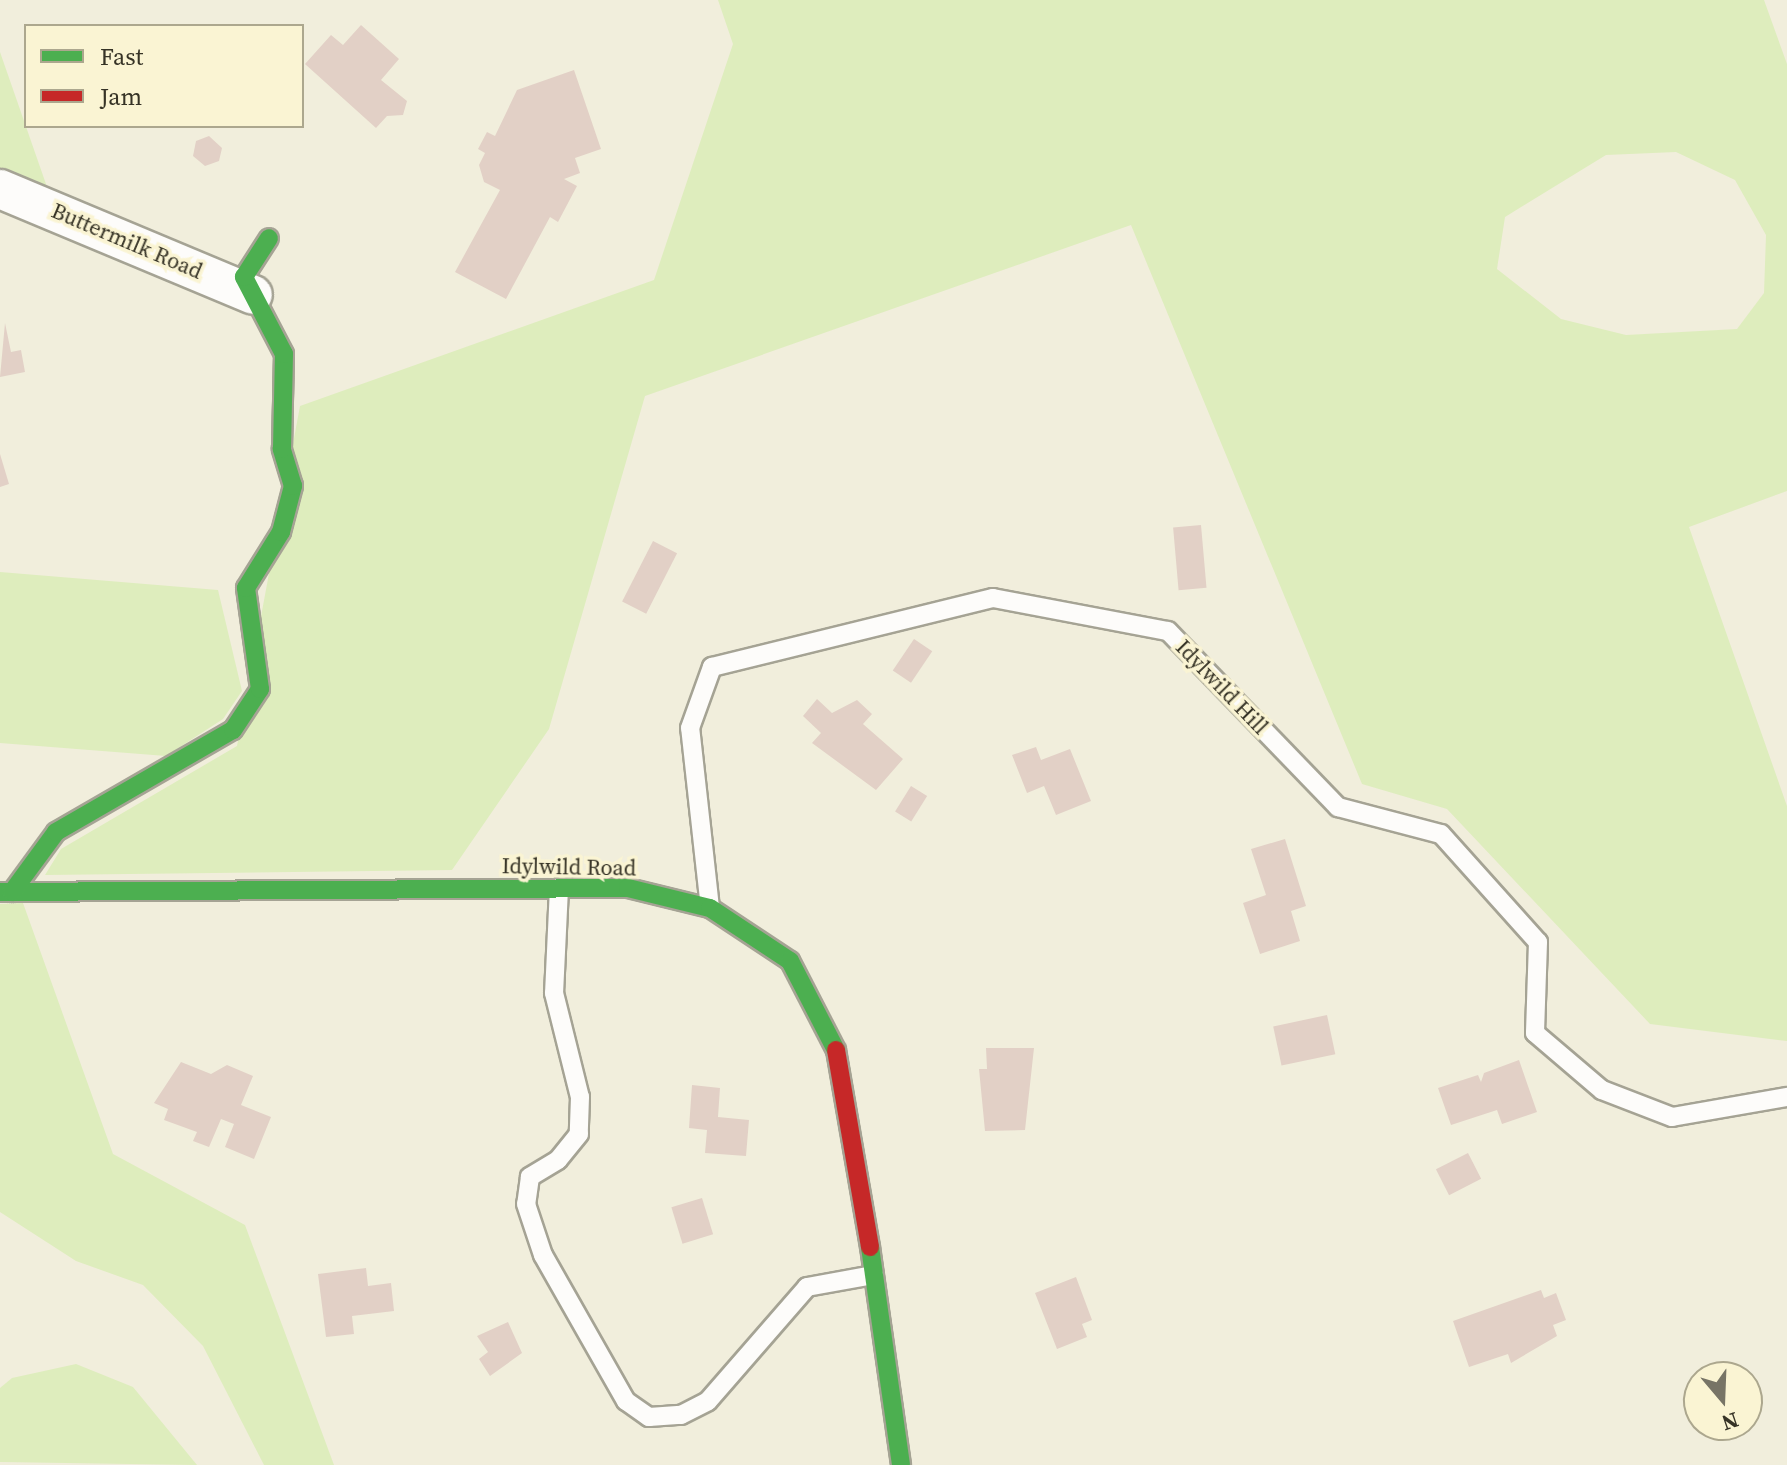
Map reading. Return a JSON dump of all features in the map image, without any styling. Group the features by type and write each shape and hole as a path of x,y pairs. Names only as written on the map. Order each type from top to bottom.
{"street":[{"name":"Buttermilk Road","path":"0,189 253,295"},
{"path":"6,892 56,832 233,730 260,689 246,588 281,532 293,486 282,449 284,354 244,277 269,238"},
{"name":"Idylwild Road","path":"6,892 628,888 710,908 790,961 844,1064 901,1465"}],"lane":[{"name":"Idylwild Hill","path":"710,908 690,728 712,667 993,598 1168,631 1338,807 1441,834 1538,942 1535,1033 1602,1090 1672,1117 1787,1097"},
{"path":"559,888 554,993 580,1097 579,1134 558,1160 530,1177 526,1204 543,1255 626,1401 649,1417 681,1415 708,1401 807,1287 874,1275"}],"green space":[{"path":"718,0 1764,0 1787,64 1787,491 1689,527 1787,806 1787,1041 1650,1024 1447,809 1362,784 1131,225 645,396 549,729 452,870 45,875 61,849 237,746 300,406 654,280 733,44","holes":["1676,152 1735,180 1766,235 1764,293 1737,329 1626,335 1561,319 1497,269 1505,217 1606,155"]},
{"path":"0,52 47,187 0,168"},
{"path":"0,572 218,590 242,691 223,719 166,756 0,743"},
{"path":"23,903 113,1154 245,1225 334,1465 264,1465 203,1346 143,1285 76,1261 0,1212 0,904"},
{"path":"76,1364 133,1387 197,1465 0,1462 0,1388 12,1378"}],"building":[{"path":"361,25 399,59 381,80 407,101 403,115 387,116 376,128 305,64 331,35 343,45"},
{"path":"574,70 601,149 575,158 580,173 564,179 577,186 558,222 550,217 506,299 455,272 500,190 484,182 479,165 485,153 478,149 487,132 495,136 517,90"},
{"path":"209,136 222,148 219,161 205,166 193,156 196,141"},
{"path":"5,323 11,352 21,350 25,372 0,377"},
{"path":"0,454 9,484 0,487"},
{"path":"1201,525 1206,588 1179,590 1173,527"},
{"path":"653,541 677,553 646,614 622,602"},
{"path":"914,639 932,651 911,683 893,671"},
{"path":"817,699 832,713 857,700 872,714 863,724 903,759 876,790 812,743 821,733 803,716"},
{"path":"1036,747 1041,760 1070,749 1091,801 1056,815 1044,786 1027,793 1012,755"},
{"path":"911,786 927,796 911,822 895,811"},
{"path":"1285,839 1306,906 1291,911 1300,941 1260,954 1243,903 1266,895 1251,849"},
{"path":"1327,1015 1335,1054 1282,1066 1273,1026"},
{"path":"986,1048 1034,1048 1025,1130 985,1131 979,1069 987,1069"},
{"path":"1519,1060 1537,1112 1502,1124 1497,1110 1451,1125 1438,1088 1478,1075 1481,1082 1484,1073"},
{"path":"181,1062 211,1074 227,1065 253,1076 241,1105 271,1117 254,1159 225,1147 234,1124 221,1119 209,1147 193,1141 197,1132 164,1120 168,1109 154,1103"},
{"path":"692,1085 720,1088 718,1117 749,1120 746,1156 705,1153 707,1130 689,1128"},
{"path":"1468,1153 1481,1179 1449,1195 1436,1169"},
{"path":"702,1198 713,1234 683,1244 671,1207"},
{"path":"366,1268 368,1286 391,1283 394,1311 352,1316 354,1334 326,1337 318,1274"},
{"path":"1076,1277 1092,1320 1082,1324 1087,1337 1057,1349 1035,1293"},
{"path":"1541,1290 1544,1298 1556,1293 1566,1320 1553,1325 1557,1336 1511,1363 1508,1354 1469,1367 1453,1321"},
{"path":"508,1322 522,1353 490,1376 479,1359 488,1352 477,1336"}],"traffic: fast":[{"path":"12,892 56,832 233,730 260,689 246,588 281,532 293,486 282,449 284,354 244,277 269,238"},
{"path":"0,892 628,888 710,908 790,961 836,1050"},
{"path":"870,1247 901,1465"}],"traffic: jam":[{"path":"836,1050 870,1247"}]}
